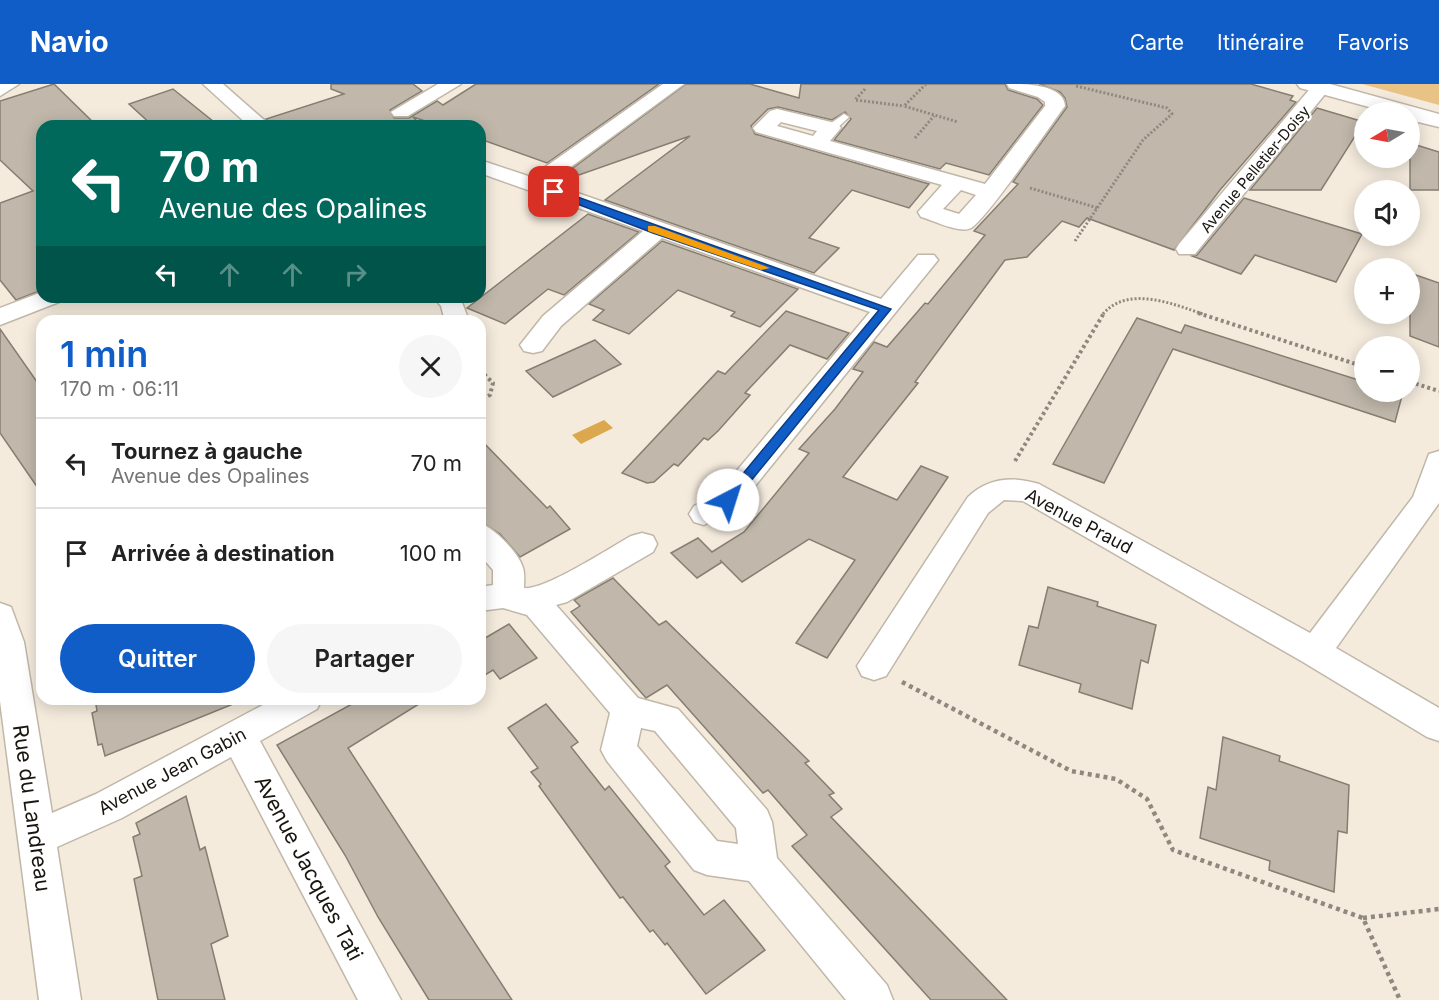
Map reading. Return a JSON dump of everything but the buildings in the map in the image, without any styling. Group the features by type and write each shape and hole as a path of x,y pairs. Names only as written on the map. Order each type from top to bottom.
{"street":[{"path":"0,90 10,84"},
{"path":"212,84 254,120"},
{"path":"401,112 452,84"},
{"path":"534,184 675,84"},
{"path":"957,182 929,212 964,223 1055,106 1055,100 1045,93 1016,84"},
{"path":"1314,86 1371,102"},
{"name":"Avenue Pelletier-Doisy","path":"1187,249 1314,86"},
{"path":"816,144 837,123 777,115 763,128 816,144 957,182 994,185"},
{"path":"1420,116 1439,121"},
{"path":"486,168 656,231 886,309"},
{"path":"533,345 552,321 656,231"},
{"path":"705,514 728,500 926,260"},
{"path":"0,317 36,303"},
{"path":"1315,652 1426,500 1439,461"},
{"name":"Avenue Praud","path":"874,666 978,505 992,491 1008,488 1029,491 1315,652 1439,726"},
{"path":"486,541 508,567 506,599"},
{"path":"506,599 556,593 642,544"},
{"path":"506,599 538,606 628,710 666,719 754,822 759,865 872,1000"},
{"name":"Rue du Landreau","path":"2,634 60,1000"},
{"name":"Avenue Jean Gabin","path":"36,838 109,806 295,705"},
{"path":"628,710 619,750 707,857 759,865"},
{"name":"Avenue Jacques Tati","path":"239,737 380,1000"}],"path":[{"path":"904,106 926,84"},
{"path":"1055,100 1076,86 1171,111 1172,114 1143,140 1075,241"},
{"path":"865,89 855,100 904,106 958,122"},
{"path":"915,138 934,116"},
{"path":"994,185 1098,208"},
{"path":"1008,488 1012,466 1104,312 1123,300 1140,298 1159,300 1354,363"},
{"path":"486,376 493,383 490,395 486,397"},
{"path":"1420,385 1439,391"},
{"path":"874,666 1071,771 1116,779 1147,799 1173,850 1362,918 1439,909"},
{"path":"1362,918 1400,1000"}],"shaded area":[{"path":"1362,84 1439,84 1439,105"},
{"path":"604,420 613,428 581,444 572,435"}],"slow traffic":[{"path":"651,229 764,268"}],"route":[{"path":"554,192 656,231 886,309 728,500"}]}
